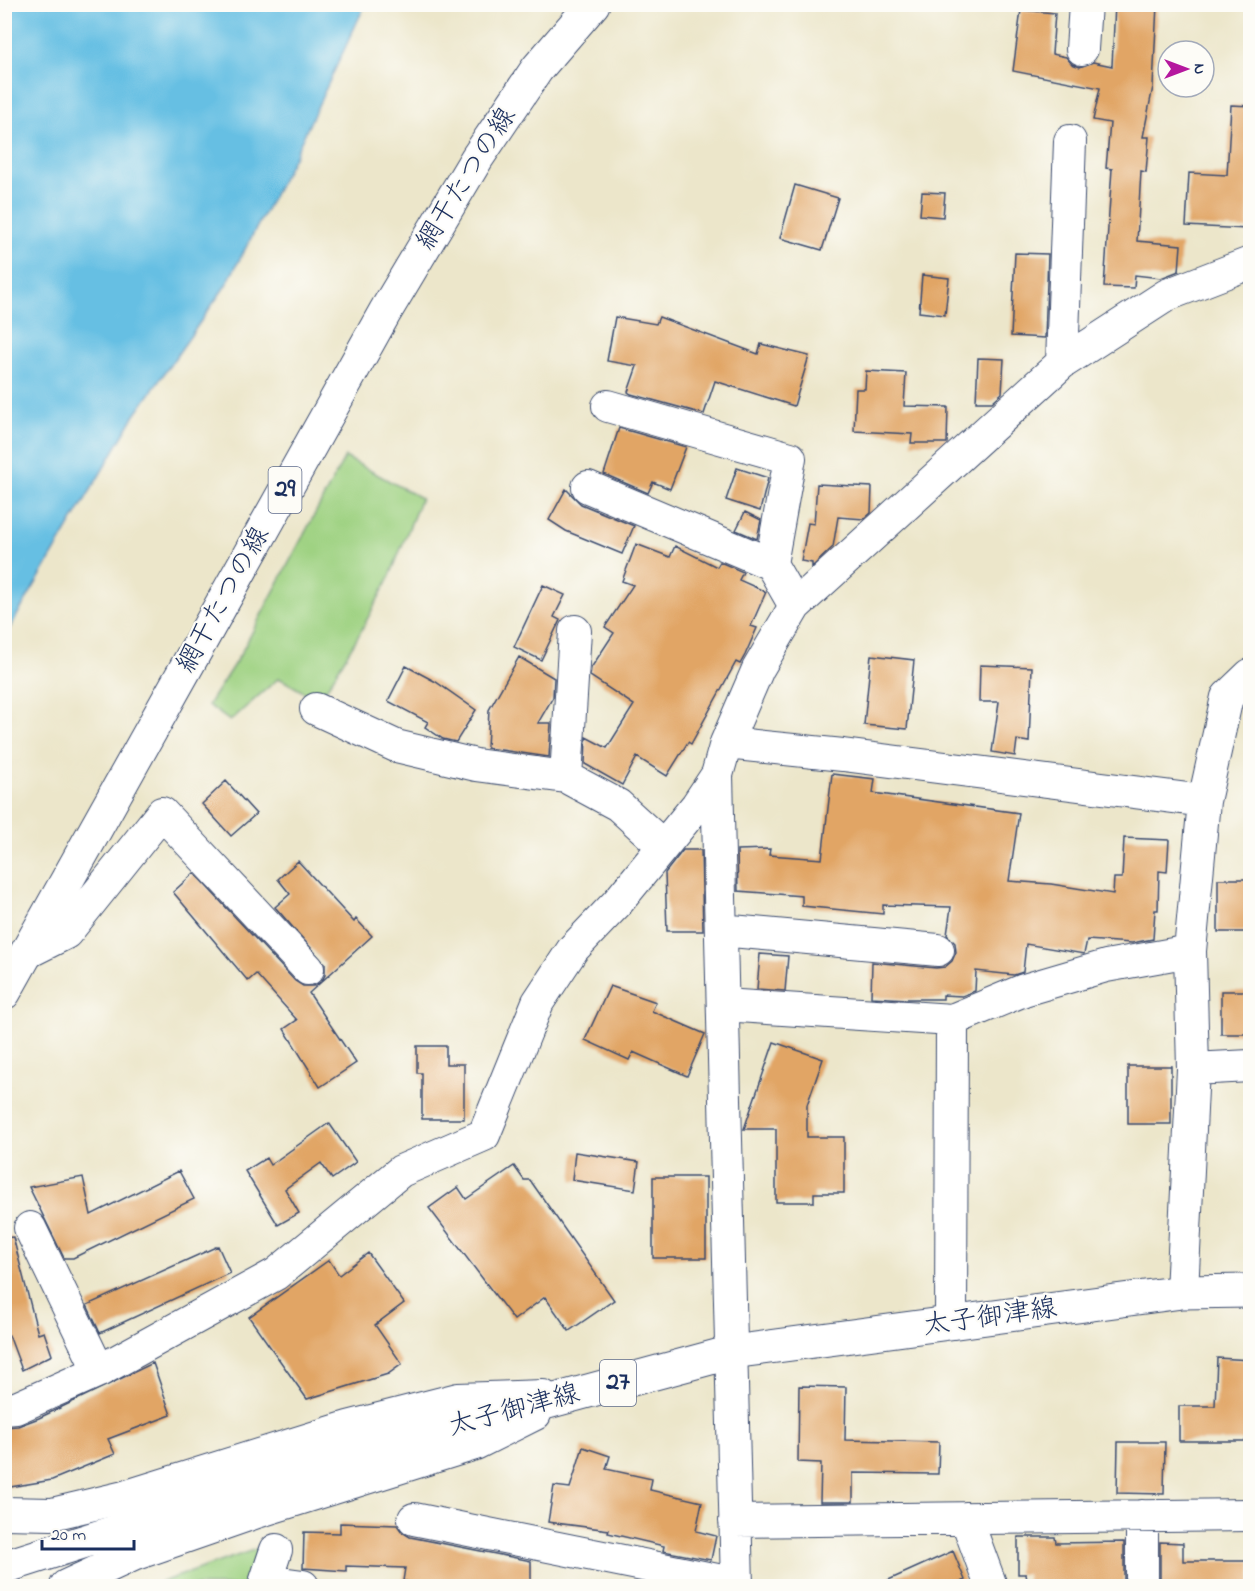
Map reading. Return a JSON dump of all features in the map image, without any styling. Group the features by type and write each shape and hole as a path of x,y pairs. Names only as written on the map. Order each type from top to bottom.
{"main road":[{"name":"網干たつの線","path":"4,993 391,301 477,158 537,69 593,4"},
{"name":"太子御津線","path":"4,1568 378,1448 732,1352 1182,1292 1251,1291"}],"street":[{"path":"1082,49 1085,4"},
{"path":"1062,363 1070,141"},
{"path":"4,1409 16,1408 99,1371 276,1274 401,1171 484,1135 538,1002 573,949 617,903 697,806 717,775 726,743 758,669 795,606 1062,363 1167,295 1251,264"},
{"path":"608,406 790,458 771,564"},
{"path":"588,487 771,564 795,606"},
{"path":"566,777 575,631"},
{"path":"1182,1292 1194,1069 1190,951 1204,801 1227,697 1251,675"},
{"path":"316,709 396,746 476,765 566,777 618,806 662,846"},
{"path":"726,743 854,756 1204,801"},
{"path":"414,1519 737,1585 717,775"},
{"path":"28,952 66,933 162,813 308,969"},
{"path":"721,930 938,950"},
{"path":"723,1005 952,1020 1024,990 1106,966 1190,951"},
{"path":"951,1323 952,1020"},
{"path":"1194,1069 1251,1066"},
{"path":"30,1228 99,1371"},
{"path":"4,1513 52,1514 124,1497 348,1427 458,1399 574,1395"},
{"path":"66,1587 133,1555 235,1519 475,1444 574,1395"},
{"path":"735,1521 1251,1515"},
{"path":"1142,1516 1142,1587"},
{"path":"966,1518 991,1587"},
{"path":"276,1550 265,1584 303,1587"}],"green space":[{"path":"345,457 421,498 390,576 359,635 319,701 279,678 230,721 208,705 240,655"},
{"path":"262,1547 244,1586 150,1586"}],"water":[{"path":"5,4 365,5 293,159 226,285 133,418 5,636"}],"building":[{"path":"1115,4 1157,4 1153,87 1143,137 1149,137 1146,172 1141,171 1137,241 1181,245 1179,271 1161,278 1135,275 1134,288 1104,287 1112,169 1106,168 1110,123 1093,120 1100,88 1013,71 1021,10 1055,13 1052,54 1066,57 1072,64 1080,67 1093,62 1112,66"},
{"path":"1231,105 1251,106 1248,229 1186,226 1189,173 1227,175"},
{"path":"795,185 838,198 822,250 780,238"},
{"path":"922,192 945,193 943,217 920,215"},
{"path":"1015,253 1048,254 1045,338 1011,336"},
{"path":"922,275 949,278 945,315 919,312"},
{"path":"615,317 656,324 659,317 758,354 761,344 809,356 794,406 715,381 704,414 631,394 628,392 637,366 607,361"},
{"path":"978,358 1004,359 1002,393 992,402 976,402"},
{"path":"866,371 906,373 904,406 948,407 947,443 911,443 912,434 854,431 856,389 865,389"},
{"path":"619,428 686,447 670,489 653,482 648,493 604,474"},
{"path":"737,468 768,478 760,511 726,500"},
{"path":"817,484 872,487 871,513 864,519 838,517 833,547 812,567 812,563 801,561 808,523 814,524"},
{"path":"566,489 581,504 634,526 622,554 566,531 549,520"},
{"path":"745,512 761,520 757,539 736,530"},
{"path":"636,544 670,557 675,546 717,567 720,562 743,572 739,580 766,592 751,626 757,628 745,655 740,664 736,662 691,744 688,742 667,776 637,757 622,785 585,764 586,737 607,748 634,705 590,676 591,668 614,633 605,627 633,585 622,581"},
{"path":"543,585 565,595 554,617 560,620 541,660 514,647"},
{"path":"871,655 914,660 907,729 864,725"},
{"path":"519,657 554,678 553,697 538,723 551,723 549,757 487,748 489,710"},
{"path":"980,665 1032,667 1029,742 1017,740 1015,756 992,752 999,702 979,702"},
{"path":"406,666 436,682 476,710 456,742 443,739 425,727 428,722 388,701"},
{"path":"832,774 875,779 873,793 1019,813 1009,881 1051,884 1113,894 1114,878 1122,878 1124,838 1169,840 1167,872 1159,871 1158,910 1155,910 1153,939 1132,943 1087,940 1084,954 1026,944 1023,972 1014,975 976,971 975,991 962,996 943,995 943,999 871,997 872,962 936,968 945,967 952,961 956,952 955,943 947,935 951,907 883,905 883,914 802,906 802,896 738,891 737,850 770,849 769,855 822,859"},
{"path":"226,781 256,814 231,836 202,804"},
{"path":"683,850 701,850 703,931 667,931 665,873"},
{"path":"298,861 354,922 356,919 372,936 309,993 356,1063 320,1087 284,1029 297,1020 256,974 248,981 173,892 194,873 295,981 303,986 313,986 321,982 325,975 325,964 275,907 290,894 278,879"},
{"path":"1218,879 1249,879 1249,932 1218,932"},
{"path":"760,954 788,956 785,991 757,989"},
{"path":"610,986 656,1002 652,1011 705,1034 687,1076 633,1052 629,1060 585,1040"},
{"path":"1221,991 1251,991 1251,1034 1221,1034"},
{"path":"774,1042 823,1059 807,1105 807,1137 844,1137 844,1193 814,1193 814,1202 776,1202 776,1129 744,1129"},
{"path":"417,1046 446,1046 446,1064 464,1064 464,1119 422,1119 422,1073 417,1073"},
{"path":"1128,1066 1171,1066 1171,1124 1128,1124"},
{"path":"329,1123 356,1162 332,1179 321,1163 285,1189 299,1213 278,1225 245,1171 266,1158 270,1165"},
{"path":"575,1152 639,1162 635,1190 572,1180"},
{"path":"514,1166 524,1180 530,1180 614,1300 569,1331 545,1297 514,1320 429,1208 458,1187 466,1199"},
{"path":"179,1171 194,1199 73,1258 64,1258 29,1187 83,1177 91,1215"},
{"path":"653,1177 706,1177 706,1258 653,1258"},
{"path":"13,1237 38,1334 44,1332 52,1355 22,1370 9,1335 4,1336 4,1238"},
{"path":"218,1246 230,1273 100,1333 87,1305"},
{"path":"368,1253 404,1303 375,1325 402,1364 388,1374 307,1399 249,1317 329,1260 339,1275"},
{"path":"1217,1358 1251,1360 1251,1398 1246,1398 1246,1441 1179,1441 1179,1406 1215,1406"},
{"path":"153,1363 171,1415 108,1439 115,1454 52,1480 4,1488 4,1427 18,1426 39,1418"},
{"path":"799,1386 846,1387 845,1440 939,1442 938,1474 853,1473 853,1502 820,1502 821,1463 798,1462"},
{"path":"1118,1442 1165,1442 1164,1494 1117,1493"},
{"path":"583,1447 610,1456 606,1469 652,1479 650,1490 702,1502 696,1531 716,1536 711,1560 663,1551 664,1546 608,1533 609,1530 548,1522 554,1486 570,1488"},
{"path":"340,1523 397,1525 410,1537 531,1561 531,1587 445,1587 403,1581 405,1568 346,1566 346,1571 303,1568 304,1532 340,1533"},
{"path":"1018,1537 1055,1537 1056,1543 1124,1542 1124,1587 1028,1587 1026,1574 1018,1574"},
{"path":"1160,1542 1183,1543 1183,1561 1251,1561 1251,1587 1160,1587"},
{"path":"953,1551 965,1580 949,1587 873,1587"}]}
